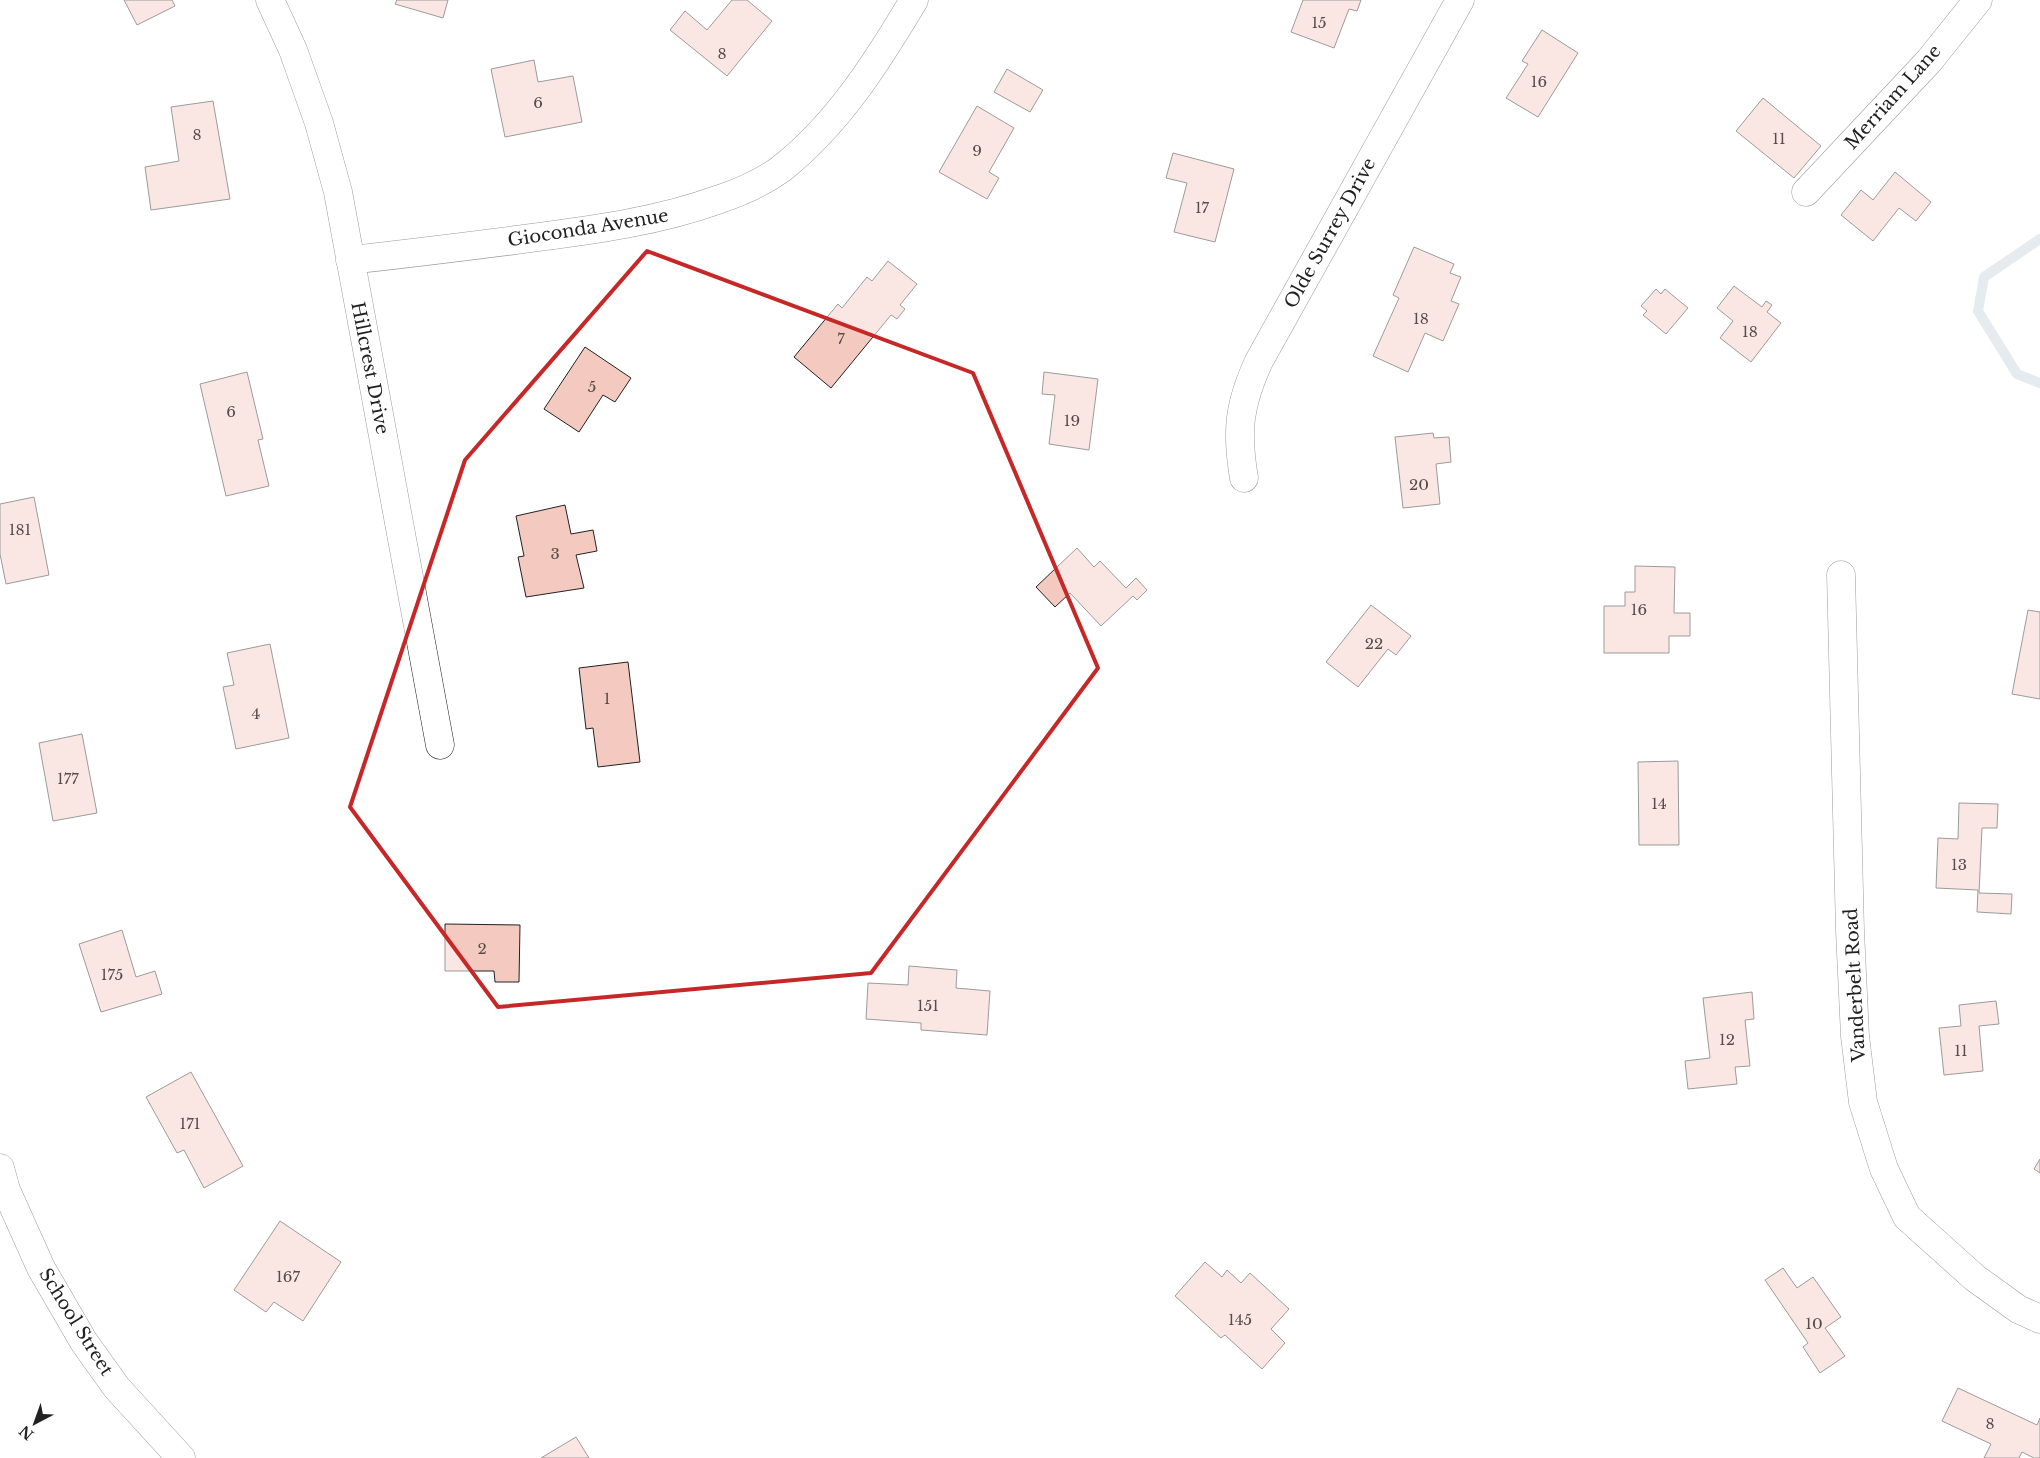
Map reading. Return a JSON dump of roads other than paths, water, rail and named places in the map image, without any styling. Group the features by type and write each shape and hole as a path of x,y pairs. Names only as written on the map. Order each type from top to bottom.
{"street":[{"name":"Hillcrest Drive","path":"270,0 293,50 319,123 338,192 440,745"},
{"name":"Gioconda Avenue","path":"350,260 598,230 692,209 741,192 779,170 806,148 829,124 886,46 914,0"},
{"name":"Olde Surrey Drive","path":"1244,478 1240,454 1239,429 1243,402 1250,381 1460,0"},
{"name":"Merriam Lane","path":"1806,192 1928,61 1978,0"},
{"name":"Vanderbelt Road","path":"1841,576 1851,940 1856,1036 1863,1102 1884,1169 1907,1216 1975,1278 2018,1309 2040,1319"},
{"name":"School Street","path":"0,1168 6,1190 40,1268 84,1342 118,1388 181,1458"}],"waterway":[{"path":"2040,239 1984,277 1978,311 2017,374 2040,383"}]}
